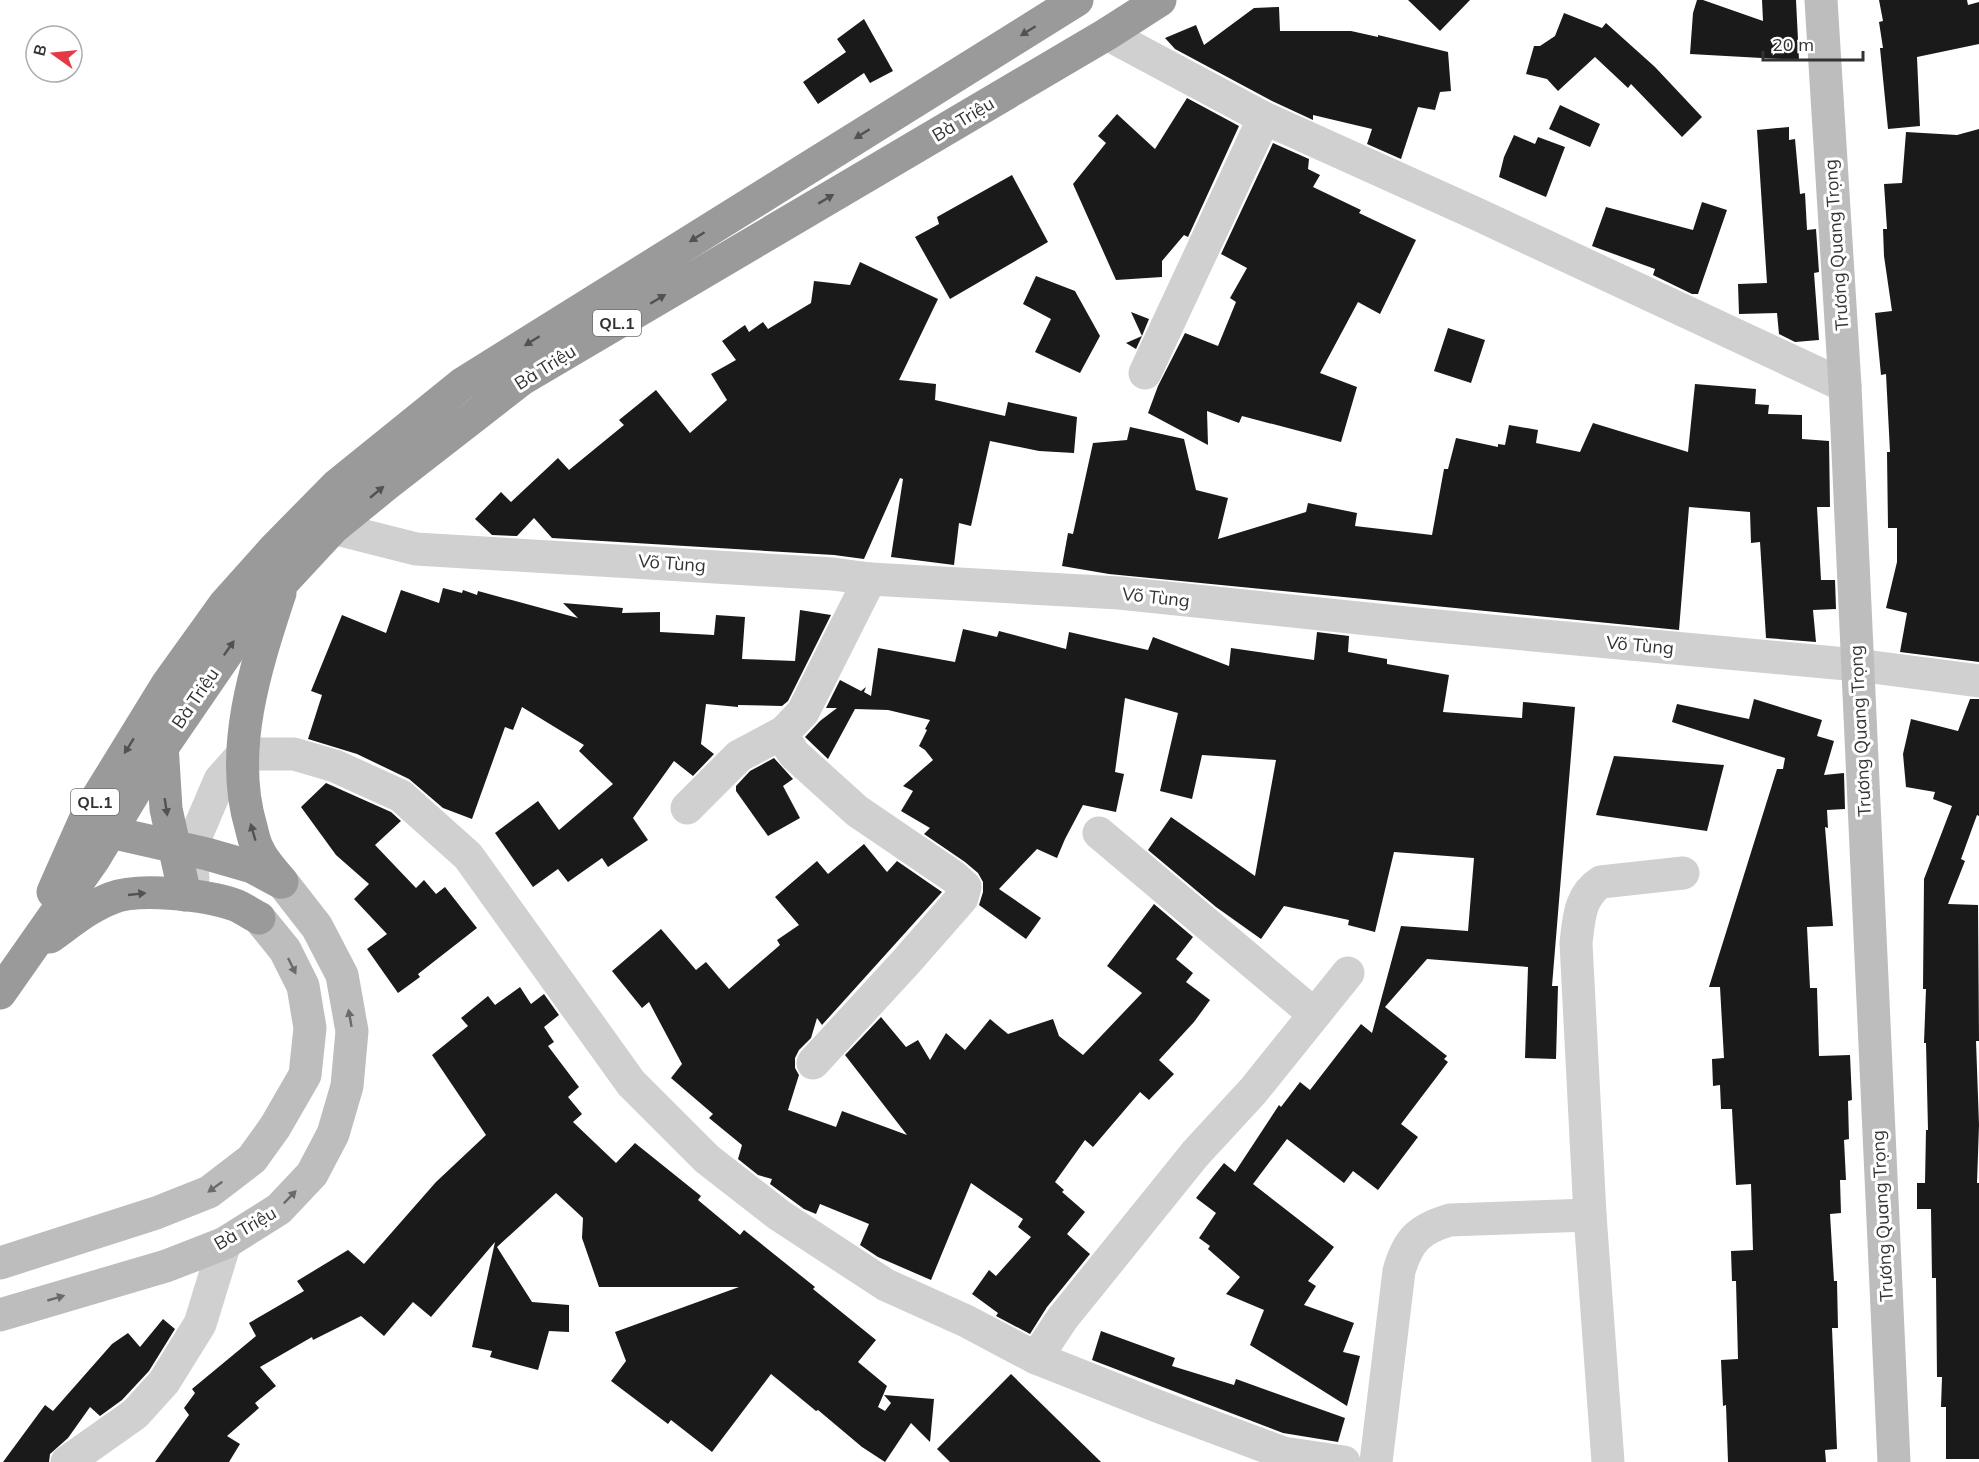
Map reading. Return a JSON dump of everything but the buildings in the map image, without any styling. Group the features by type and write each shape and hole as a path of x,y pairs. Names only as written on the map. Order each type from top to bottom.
{"highway":[{"name":"Bà Triệu","path":"26,954 99,823 183,662 224,605 274,549 337,485 462,384 1077,0"},
{"name":"Bà Triệu","path":"99,823 161,749 255,612 333,528 522,379 1107,34 1160,0"},
{"path":"282,882 258,849 245,807 243,754 246,719 251,696 269,626 284,580"},
{"path":"183,662 168,699 161,749 166,809 183,849 190,895"},
{"name":"Bà Triệu","path":"99,823 252,867 282,882"},
{"path":"26,954 92,906 115,896 151,893 190,895 235,905 259,918"},
{"name":"QL.1","path":"0,993 26,954"}],"street":[{"name":"Trương Quang Trọng","path":"1821,0 1845,386 1894,1462"},
{"path":"1107,34 1264,118 1479,215 1845,386"},
{"path":"1145,373 1264,118"},
{"name":"Võ Tùng","path":"333,528 416,549 1119,593 1426,625 1857,665 1979,681"},
{"path":"687,808 739,756 784,732 803,712 870,579"},
{"path":"784,732 794,754 856,811 954,877 965,887 962,898 813,1063"},
{"path":"183,849 220,780 243,754 294,754 335,766 401,796 468,856 631,1083 707,1159 779,1215 886,1285 966,1321 1036,1358 1278,1458 1344,1462"},
{"path":"1099,833 1314,1014"},
{"path":"1608,1462 1590,1215 1576,943 1584,903 1590,889 1601,882 1683,873"},
{"name":"Bà Triệu","path":"0,1315 166,1266 225,1243 279,1209 312,1174 333,1134 347,1086 352,1031 342,975 317,927 282,882"},
{"path":"0,1263 156,1213 209,1192 252,1159 275,1127 305,1075 310,1028 303,986 285,950 259,918"},
{"path":"1036,1358 1062,1319 1195,1154 1253,1091 1348,973"},
{"path":"1376,1462 1399,1271 1405,1251 1417,1235 1434,1225 1450,1220 1590,1215"},
{"path":"66,1462 135,1414 164,1382 200,1324 225,1243"}]}
